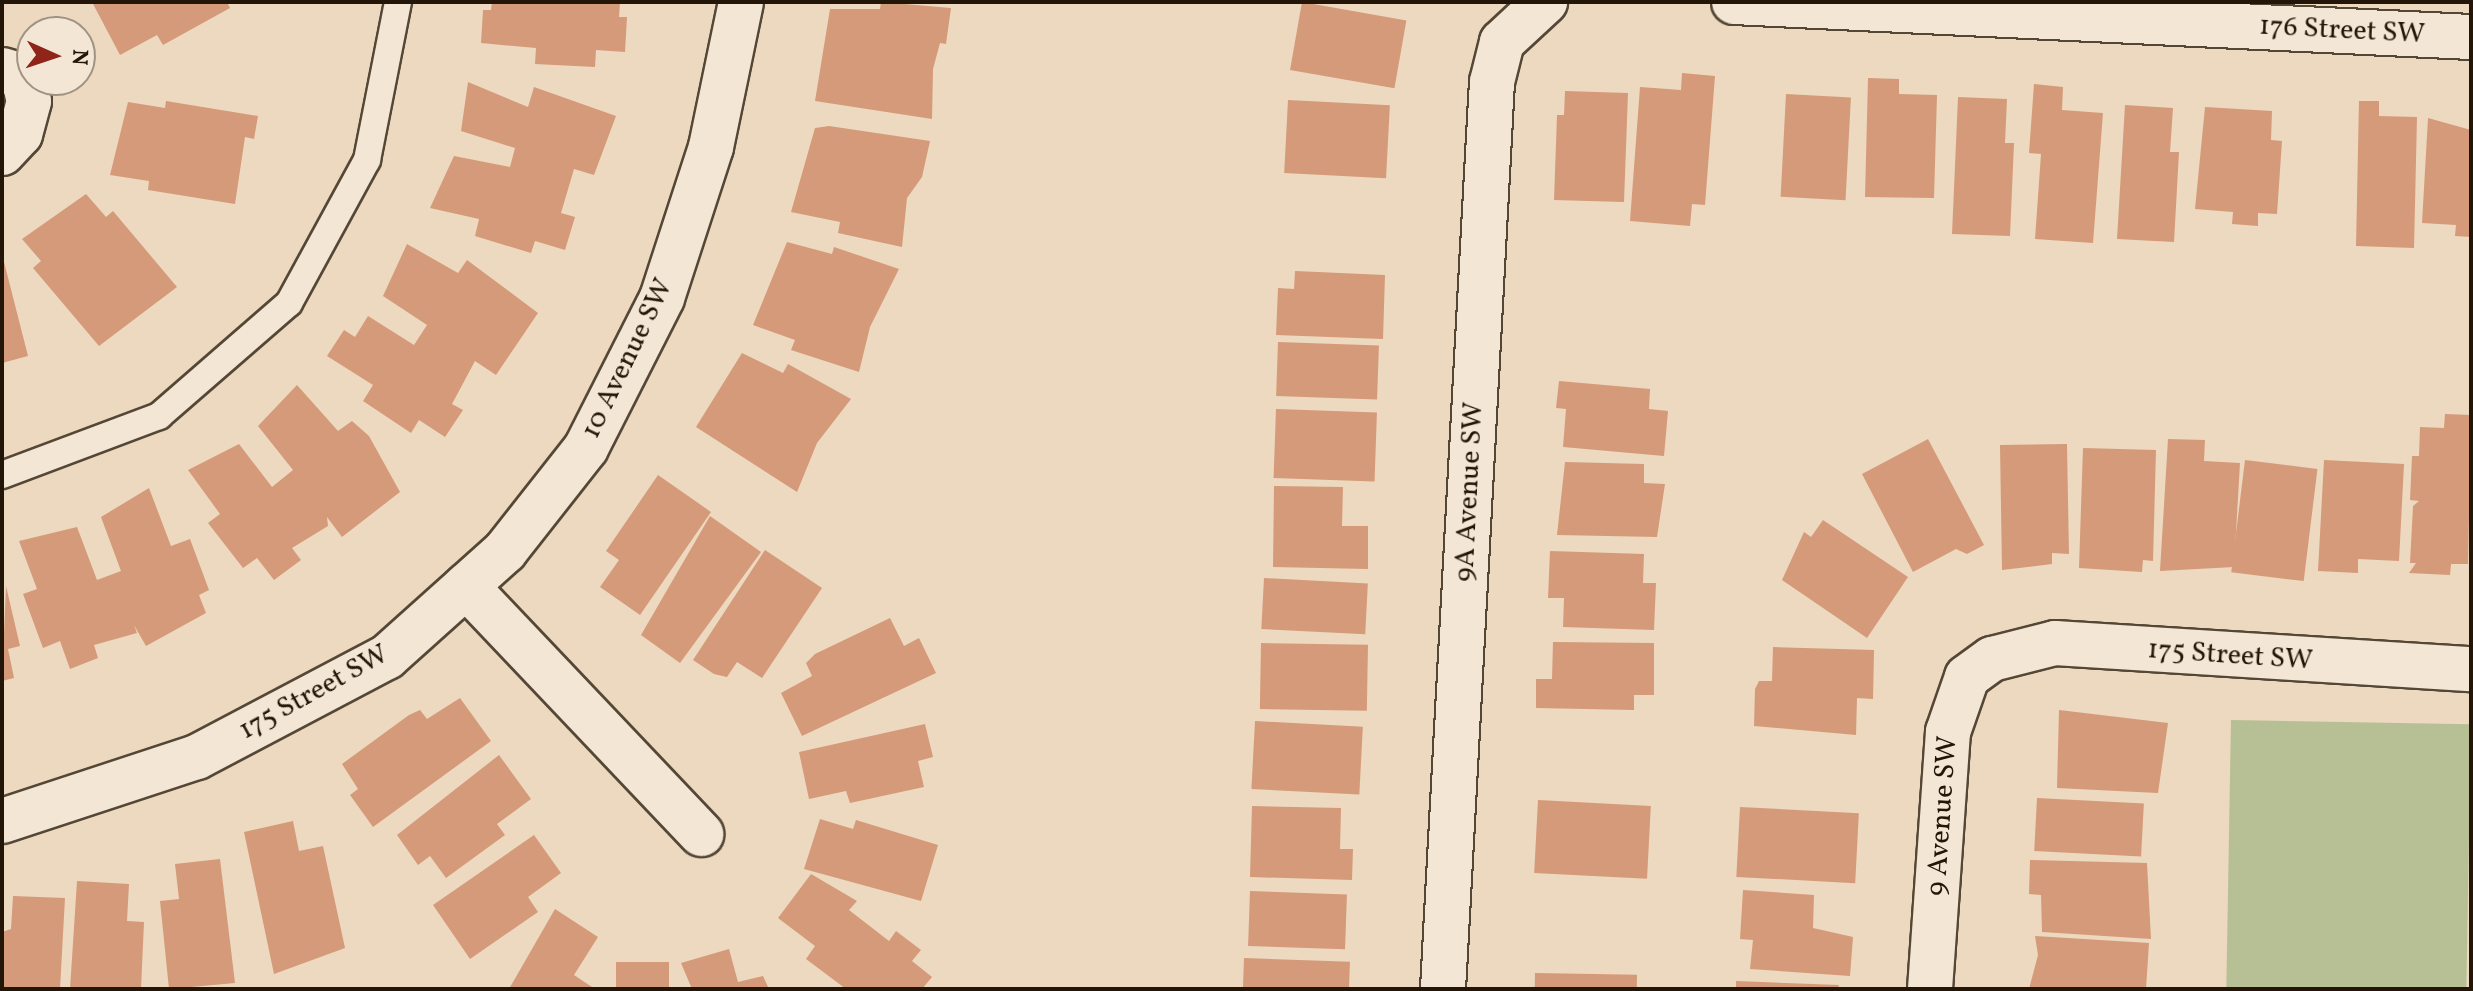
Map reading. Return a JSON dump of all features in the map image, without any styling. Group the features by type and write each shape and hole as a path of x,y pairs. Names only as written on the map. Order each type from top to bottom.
{"street":[{"name":"10 Avenue SW","path":"466,586 505,551 586,448 662,298 711,147 741,2"},
{"name":"176 Street SW","path":"1734,2 2471,37"},
{"name":"9A Avenue SW","path":"1443,989 1492,82 1502,42 1539,5"},
{"path":"2,70 23,76 29,101 20,134 2,153"},
{"name":"175 Street SW","path":"2,821 197,757 387,657 466,586"},
{"path":"466,586 701,834"},
{"name":"175 Street SW","path":"1992,659 2055,643 2471,669"},
{"name":"9 Avenue SW","path":"1930,989 1948,732 1961,687 1992,659"}],"lane":[{"path":"2,475 159,416 289,303 367,160 398,2"}],"green space":[{"path":"2231,720 2471,724 2466,989 2226,989"}],"building":[{"path":"92,2 227,2 230,8 163,45 157,35 120,55"},
{"path":"492,2 620,2 619,17 627,17 625,52 596,50 595,67 535,64 536,48 481,43 483,10 491,10"},
{"path":"881,2 951,8 946,44 940,43 933,69 932,119 815,101 830,9 880,9"},
{"path":"1302,2 1406,20 1394,88 1290,70"},
{"path":"1682,73 1715,76 1705,205 1692,204 1690,226 1630,221 1640,87 1681,90"},
{"path":"1868,78 1899,79 1899,94 1937,95 1934,198 1865,197"},
{"path":"468,82 528,107 534,87 616,116 594,175 574,169 561,213 575,217 565,250 535,241 531,253 475,236 479,219 430,208 454,156 510,167 515,148 461,131"},
{"path":"2034,84 2063,87 2062,110 2103,113 2093,243 2035,239 2041,154 2029,153"},
{"path":"1565,91 1628,93 1624,202 1554,200 1557,115 1564,115"},
{"path":"1786,94 1851,97 1846,200 1781,197"},
{"path":"1958,97 2007,99 2005,143 2014,143 2010,236 1952,234"},
{"path":"1288,100 1390,105 1386,178 1284,173"},
{"path":"166,101 258,116 254,139 245,137 235,204 148,190 149,181 110,175 128,102 165,108"},
{"path":"2359,101 2379,101 2379,116 2417,117 2414,248 2356,246"},
{"path":"2125,105 2173,108 2170,152 2179,152 2174,242 2117,239"},
{"path":"2205,107 2272,111 2271,140 2282,141 2277,214 2258,213 2258,226 2232,224 2233,212 2195,209"},
{"path":"2428,118 2471,130 2471,237 2455,236 2456,225 2422,223"},
{"path":"829,126 930,141 922,177 907,198 902,247 838,233 840,222 791,212 815,128"},
{"path":"86,194 106,217 113,211 177,287 99,346 33,268 41,261 22,239"},
{"path":"787,242 832,254 834,247 899,269 870,327 859,372 791,350 795,340 753,325"},
{"path":"407,244 458,273 467,260 538,313 496,375 475,361 452,404 463,410 445,437 419,420 411,433 363,401 373,385 327,356 344,330 355,337 368,316 414,345 427,325 383,296"},
{"path":"2,254 28,356 2,363"},
{"path":"1295,271 1385,275 1383,339 1276,335 1278,288 1294,289"},
{"path":"1278,342 1379,346 1377,399 1276,396"},
{"path":"742,353 783,373 788,364 851,399 817,443 797,492 696,427"},
{"path":"1559,381 1650,389 1649,409 1668,411 1664,456 1563,447 1566,409 1556,408"},
{"path":"297,385 338,431 352,421 369,436 400,492 342,537 327,517 328,526 292,548 301,560 274,580 257,558 243,568 208,523 220,514 188,470 239,444 272,487 293,470 258,426"},
{"path":"1276,409 1377,413 1375,481 1274,478"},
{"path":"2445,414 2471,415 2468,564 2451,564 2450,575 2409,573 2416,563 2410,563 2413,506 2419,501 2410,500 2412,456 2419,456 2420,427 2444,428"},
{"path":"1928,439 1984,545 1967,554 1956,549 1913,572 1862,474"},
{"path":"2168,439 2205,440 2204,461 2240,463 2234,567 2160,571"},
{"path":"2067,444 2069,554 2052,553 2052,564 2002,570 2000,445"},
{"path":"2083,448 2156,450 2153,561 2143,560 2142,572 2079,568"},
{"path":"2245,460 2317,469 2304,581 2231,572"},
{"path":"2324,460 2404,464 2399,561 2358,559 2358,573 2318,571"},
{"path":"1565,462 1644,464 1644,483 1665,484 1657,537 1557,535"},
{"path":"658,475 711,512 640,615 600,587 619,560 606,551"},
{"path":"1274,486 1343,487 1342,526 1368,526 1368,569 1273,567"},
{"path":"149,488 171,546 190,539 209,590 199,595 206,613 146,646 134,625 137,633 94,645 98,658 70,669 60,641 43,648 23,594 37,589 19,541 77,527 97,580 121,571 101,517"},
{"path":"710,516 761,552 680,663 641,635"},
{"path":"1823,520 1908,577 1867,638 1782,580 1804,532 1811,537"},
{"path":"765,550 822,588 762,678 737,662 727,677 714,674 693,660"},
{"path":"1550,551 1644,554 1643,583 1656,583 1654,630 1563,627 1564,598 1548,598"},
{"path":"1264,578 1368,583 1365,634 1261,629"},
{"path":"6,586 20,646 8,649 14,678 2,681"},
{"path":"890,618 904,646 919,638 936,673 802,736 781,693 812,676 806,663 815,654"},
{"path":"1553,642 1654,643 1654,695 1634,695 1634,710 1536,708 1536,679 1552,679"},
{"path":"1261,643 1368,645 1367,711 1260,709"},
{"path":"1773,647 1874,650 1873,699 1857,698 1856,735 1754,726 1755,689 1759,681 1772,681"},
{"path":"460,698 491,741 373,827 350,795 358,789 342,764 409,715 420,710 427,719"},
{"path":"2059,710 2168,723 2158,793 2057,788"},
{"path":"1255,721 1363,727 1359,795 1251,789"},
{"path":"925,724 933,757 918,761 924,787 850,803 846,791 809,799 799,752"},
{"path":"499,755 531,799 497,824 505,835 446,878 430,856 418,865 397,835"},
{"path":"2037,798 2144,804 2141,857 2034,851"},
{"path":"1538,800 1651,806 1647,879 1534,873"},
{"path":"1252,806 1341,808 1340,849 1353,849 1352,880 1250,877"},
{"path":"1740,807 1859,813 1855,883 1736,877"},
{"path":"820,819 853,829 856,820 938,845 921,901 804,869"},
{"path":"293,821 299,851 323,846 345,948 274,974 244,832"},
{"path":"534,835 561,873 528,897 538,912 470,959 433,905"},
{"path":"220,859 235,983 169,989 160,901 179,899 175,864"},
{"path":"2030,860 2147,863 2151,939 2042,932 2041,895 2029,894"},
{"path":"811,874 857,901 849,910 889,941 896,931 921,950 912,961 932,977 922,989 846,989 806,959 815,946 778,918"},
{"path":"77,881 129,884 127,921 144,922 141,989 70,989"},
{"path":"1743,890 1814,895 1813,928 1853,937 1850,976 1750,969 1753,940 1740,939"},
{"path":"1250,891 1347,894 1345,949 1248,946"},
{"path":"13,896 65,898 60,989 2,989 2,932 11,929"},
{"path":"555,909 598,937 574,975 592,987 509,989"},
{"path":"2035,936 2149,943 2146,989 2029,989 2038,955"},
{"path":"729,949 738,982 763,976 769,989 692,989 681,963"},
{"path":"1244,958 1350,962 1349,989 1243,989"},
{"path":"616,962 669,962 669,989 616,989"},
{"path":"1535,973 1637,975 1637,989 1535,989"},
{"path":"1736,981 1839,985 1838,989 1736,989"}]}
